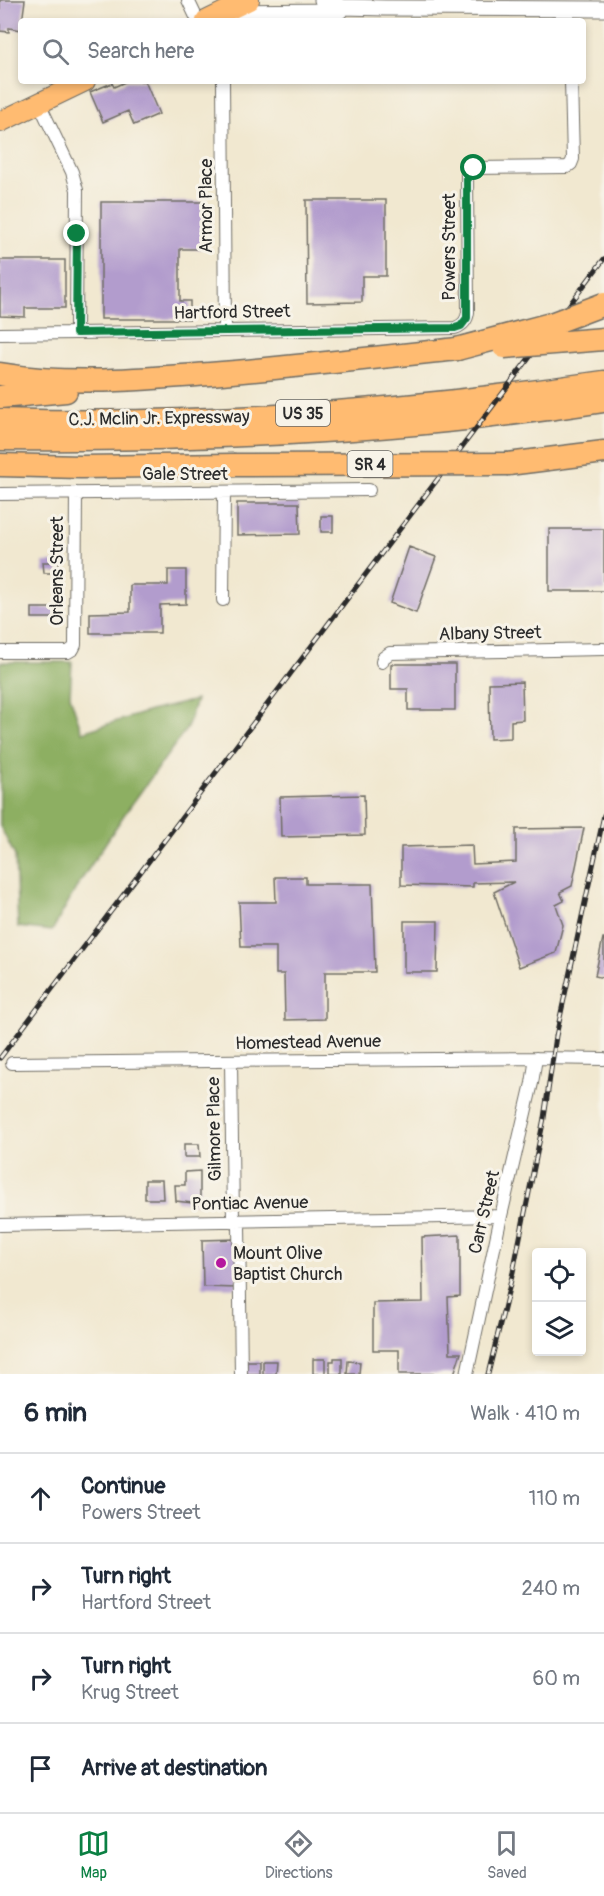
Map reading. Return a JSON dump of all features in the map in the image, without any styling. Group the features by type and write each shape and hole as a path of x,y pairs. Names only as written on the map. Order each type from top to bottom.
{"highway":[{"path":"457,349 551,324 604,304"},
{"path":"0,374 55,381 141,379 316,365 457,349 528,346 604,339"},
{"path":"0,397 58,392 141,379"},
{"name":"C.J. Mclin Jr. Expressway","path":"0,420 164,420 270,415 448,402 604,382"},
{"name":"C.J. Mclin Jr. Expressway","path":"0,439 82,440 304,432 512,413 604,400"},
{"name":"SR 4","path":"0,465 81,467 508,464 604,452"},
{"path":"508,464 604,464"},
{"path":"0,476 20,476 81,467"}],"main road":[{"path":"213,18 249,0"},
{"path":"0,122 79,84"}],"street":[{"path":"188,0 213,18 378,8"},
{"path":"322,0 342,6 570,15 604,9"},
{"path":"350,0 378,8"},
{"name":"Armor Place","path":"223,84 225,330"},
{"name":"Powers Street","path":"464,324 468,312 467,174 474,168 567,167 571,164 573,159 571,84"},
{"path":"39,103 72,172 77,190 76,333"},
{"name":"Hartford Street","path":"0,334 455,328 464,324"},
{"name":"Gale Street","path":"0,494 369,490"},
{"path":"223,600 224,492"},
{"name":"Orleans Street","path":"0,652 68,652 75,645 76,493"},
{"name":"Albany Street","path":"382,662 383,658 390,653 604,650"},
{"name":"Carr Street","path":"467,1374 536,1058"},
{"name":"Homestead Avenue","path":"12,1063 604,1059"},
{"name":"Gilmore Place","path":"231,1061 233,1221 239,1225 240,1374"},
{"name":"Pontiac Avenue","path":"0,1225 501,1216"}],"green space":[{"path":"0,662 72,662 70,696 82,732 150,711 196,700 187,728 124,815 78,885 52,931 18,927 15,856 0,826"}],"building":[{"path":"0,0 25,0 23,18 18,18 18,30 9,28 9,32 0,31"},
{"path":"110,84 114,87 120,84 146,84 159,114 134,125 128,111 103,122 90,92"},
{"path":"306,200 386,200 386,276 362,276 362,302 307,303"},
{"path":"101,202 202,202 202,249 180,249 180,301 190,301 190,319 101,319"},
{"path":"0,260 65,260 65,308 25,308 25,317 0,316"},
{"path":"237,503 299,503 300,534 237,535"},
{"path":"321,516 333,516 333,532 321,532"},
{"path":"549,529 604,529 604,591 549,591"},
{"path":"409,547 436,557 416,613 390,603"},
{"path":"43,562 58,562 58,573 44,573"},
{"path":"168,570 186,570 186,604 160,605 160,633 90,633 90,613 130,612 130,585 168,585"},
{"path":"32,608 57,608 57,618 32,618"},
{"path":"391,664 455,664 455,710 408,710 408,689 391,689"},
{"path":"522,682 523,720 511,721 511,738 490,739 489,683"},
{"path":"364,795 365,835 281,837 280,797"},
{"path":"584,828 572,886 560,892 564,901 556,905 563,925 556,953 519,967 494,892 514,882 473,883 473,887 401,885 401,847 472,845 473,864 516,862 516,829"},
{"path":"275,877 306,877 306,884 372,884 375,972 325,972 325,1019 285,1020 284,974 276,974 276,947 241,947 239,902 276,902"},
{"path":"404,921 438,921 437,972 404,972"},
{"path":"604,938 604,978 595,976"},
{"path":"184,1144 199,1144 200,1157 184,1157"},
{"path":"200,1171 200,1204 176,1201 175,1185 185,1185 185,1172"},
{"path":"145,1180 162,1180 163,1199 145,1199"},
{"path":"460,1235 460,1296 448,1297 450,1353 461,1353 454,1374 399,1374 399,1350 373,1350 373,1303 423,1302 422,1237"},
{"path":"237,1239 237,1288 203,1287 202,1240"},
{"path":"334,1358 342,1358 342,1374 330,1374 330,1361 334,1361"},
{"path":"313,1359 325,1359 325,1374 313,1374"},
{"path":"247,1361 260,1361 260,1374 247,1374"},
{"path":"263,1361 277,1361 276,1374 263,1374"},
{"path":"348,1361 360,1362 359,1374 347,1374"}],"railway":[{"path":"0,1058 604,259"},
{"path":"488,1374 513,1272 544,1118 556,1036 604,815"}],"place":[{"name":"Mount Olive Baptist Church","path":"221,1263"}],"route":[{"path":"77,234 76,333 455,328 464,324 467,318 467,174 474,168"}]}
